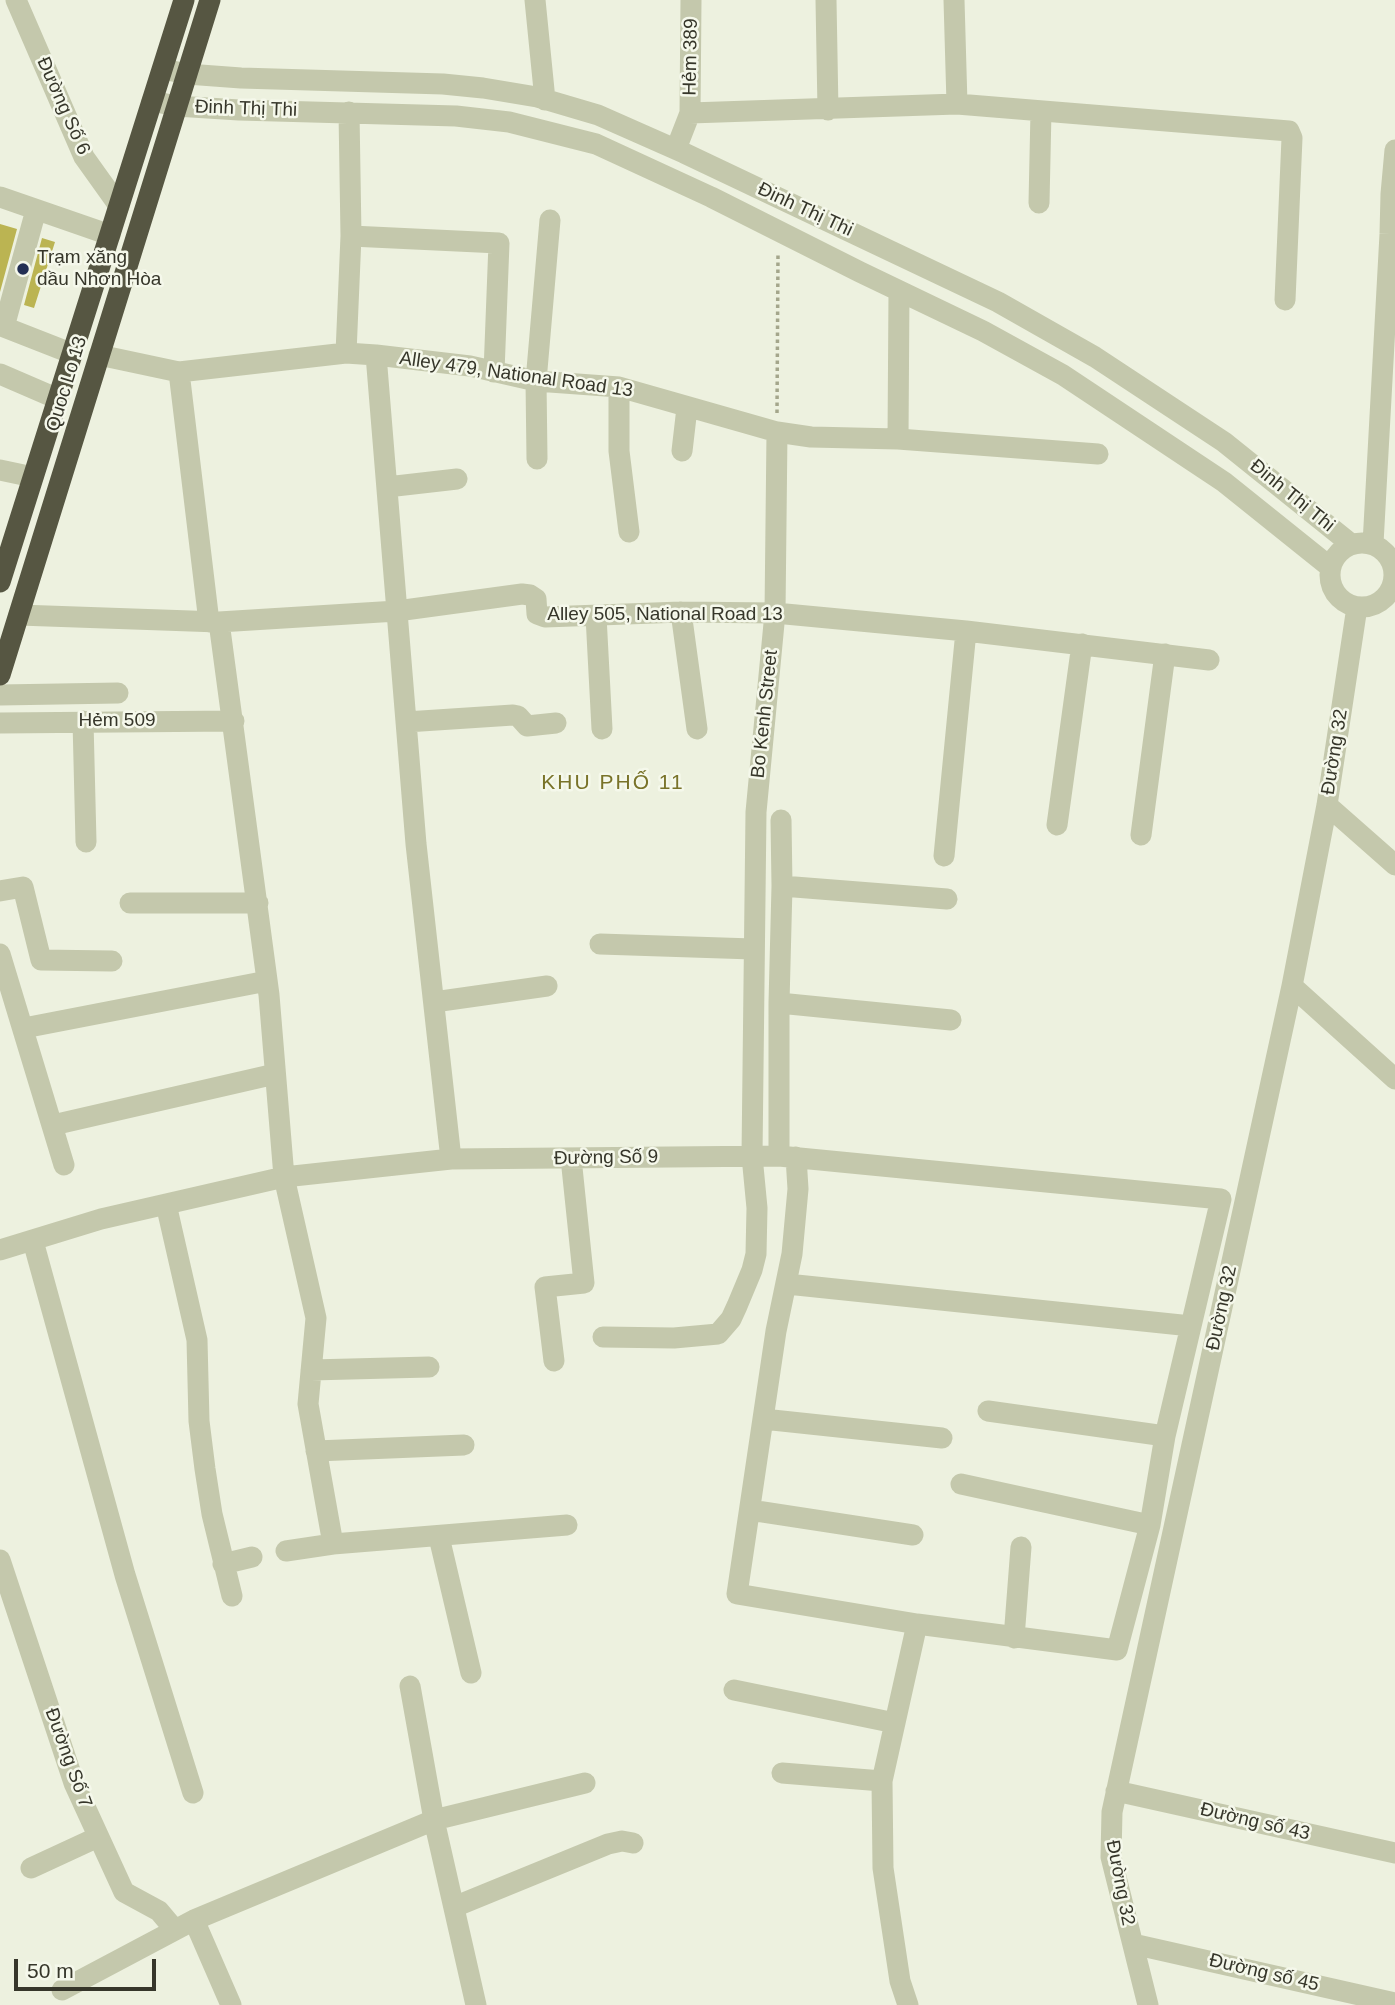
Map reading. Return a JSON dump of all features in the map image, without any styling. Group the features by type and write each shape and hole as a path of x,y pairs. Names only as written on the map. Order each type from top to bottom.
{"highway":[{"name":"Quoc Lo 13","path":"0,582 184,0"},
{"name":"Quoc Lo 13","path":"0,675 210,0"}],"street":[{"name":"Đường Số 6","path":"16,0 84,157 119,206"},
{"path":"535,0 545,100"},
{"name":"Hẻm 389","path":"690,113 691,0"},
{"path":"826,0 828,110"},
{"path":"954,0 957,104"},
{"path":"163,69 187,74"},
{"name":"Đinh Thị Thi","path":"187,74 443,84 545,100 598,115 676,149 999,302 1095,358 1224,442 1351,544"},
{"path":"152,101 176,106"},
{"path":"676,149 690,113 957,104 1289,131 1292,138 1285,300"},
{"name":"Đinh Thị Thi","path":"176,106 456,116 509,122 596,144 663,173 1063,374 1224,482 1329,567"},
{"path":"1039,203 1041,111"},
{"path":"346,353 351,236 349,112"},
{"path":"1373,544 1393,235 1391,194 1395,150"},
{"path":"0,197 110,235"},
{"path":"36,210 4,327 73,354"},
{"path":"537,459 536,381 550,220"},
{"path":"351,236 499,243 494,372"},
{"path":"898,439 899,291"},
{"name":"Alley 479, National Road 13","path":"99,355 179,372 346,353 376,355 470,366 536,381 620,387 777,432 811,437 898,439 1098,454"},
{"path":"376,355 416,844 451,1159"},
{"path":"179,372 214,622 234,721 258,903 284,1177 316,1318 308,1404 332,1544"},
{"path":"0,374 58,400"},
{"path":"620,387 619,451 629,531"},
{"path":"682,451 687,408"},
{"name":"Bo Kenh Street","path":"603,1337 718,1334 731,1319 746,1287 756,1254 757,1208 752,1156 756,812 775,613 777,432"},
{"path":"0,470 33,477"},
{"path":"387,487 457,479"},
{"path":"1362,542 1373,544 1383,550 1394,569 1390,602 1357,607 1339,598 1332,589 1329,567 1341,549 1362,542"},
{"name":"Alley 505, National Road 13","path":"19,615 214,622 397,611 522,594 536,599 537,614 541,617 681,612 775,613 966,631 1209,660"},
{"name":"Đường 32","path":"1148,2005 1111,1857 1110,1835 1116,1791 1292,986 1327,805 1357,607"},
{"path":"681,612 697,729"},
{"path":"596,616 602,729"},
{"path":"944,856 966,631"},
{"path":"1057,825 1082,644"},
{"path":"1141,835 1165,654"},
{"path":"0,695 118,693"},
{"path":"406,722 513,715 518,716 527,726 556,723"},
{"path":"83,721 86,842"},
{"name":"Hẻm 509","path":"0,723 234,721"},
{"path":"1327,805 1395,865"},
{"path":"781,820 779,1003 787,1157 798,1189 787,1284 776,1331 737,1594 917,1624 1117,1650 1150,1525 1166,1436 1191,1326 787,1284"},
{"path":"782,886 947,899"},
{"path":"0,891 23,887 41,960 112,961"},
{"path":"130,903 258,903"},
{"path":"600,944 753,949"},
{"path":"0,954 64,1165"},
{"path":"24,1028 267,981"},
{"path":"434,1002 547,986"},
{"path":"1292,986 1395,1079"},
{"path":"779,1003 951,1020"},
{"path":"52,1125 275,1073"},
{"name":"Đường Số 9","path":"0,1250 102,1219 284,1177 451,1159 787,1157 1220,1199 1191,1326"},
{"path":"554,1361 545,1287 583,1283 571,1158"},
{"path":"166,1204 197,1340 198,1393 205,1469 223,1564 232,1596"},
{"path":"33,1241 125,1575 193,1793"},
{"path":"311,1370 429,1367"},
{"path":"988,1410 1166,1436"},
{"path":"763,1419 942,1438"},
{"path":"316,1451 464,1445"},
{"path":"961,1484 1150,1525"},
{"path":"750,1510 913,1535"},
{"path":"286,1551 332,1544 567,1525"},
{"path":"439,1537 471,1673"},
{"path":"1014,1638 1021,1547"},
{"path":"223,1564 252,1558"},
{"name":"Đường Số 7","path":"0,1560 74,1783 124,1892 184,1925"},
{"path":"908,2005 900,1981 883,1868 883,1781 917,1624"},
{"path":"410,1686 434,1820 476,2005"},
{"path":"734,1690 895,1723"},
{"path":"782,1773 883,1781"},
{"path":"62,1990 184,1925 434,1820 585,1783"},
{"name":"Đường số 43","path":"1116,1791 1395,1853"},
{"path":"31,1868 98,1836"},
{"path":"454,1907 608,1844 622,1841 633,1843"},
{"path":"184,1925 231,2005"},
{"name":"Đường số 45","path":"1133,1944 1395,2003"}],"path":[{"path":"777,432 778,231"}],"building":[{"path":"0,224 17,229 0,292"},
{"path":"42,238 55,242 34,308 24,305"}],"place":[{"name":"Trạm xăng dầu Nhơn Hòa","path":"23,269"}],"district":[{"name":"KHU PHỐ 11","path":"613,783"}]}
